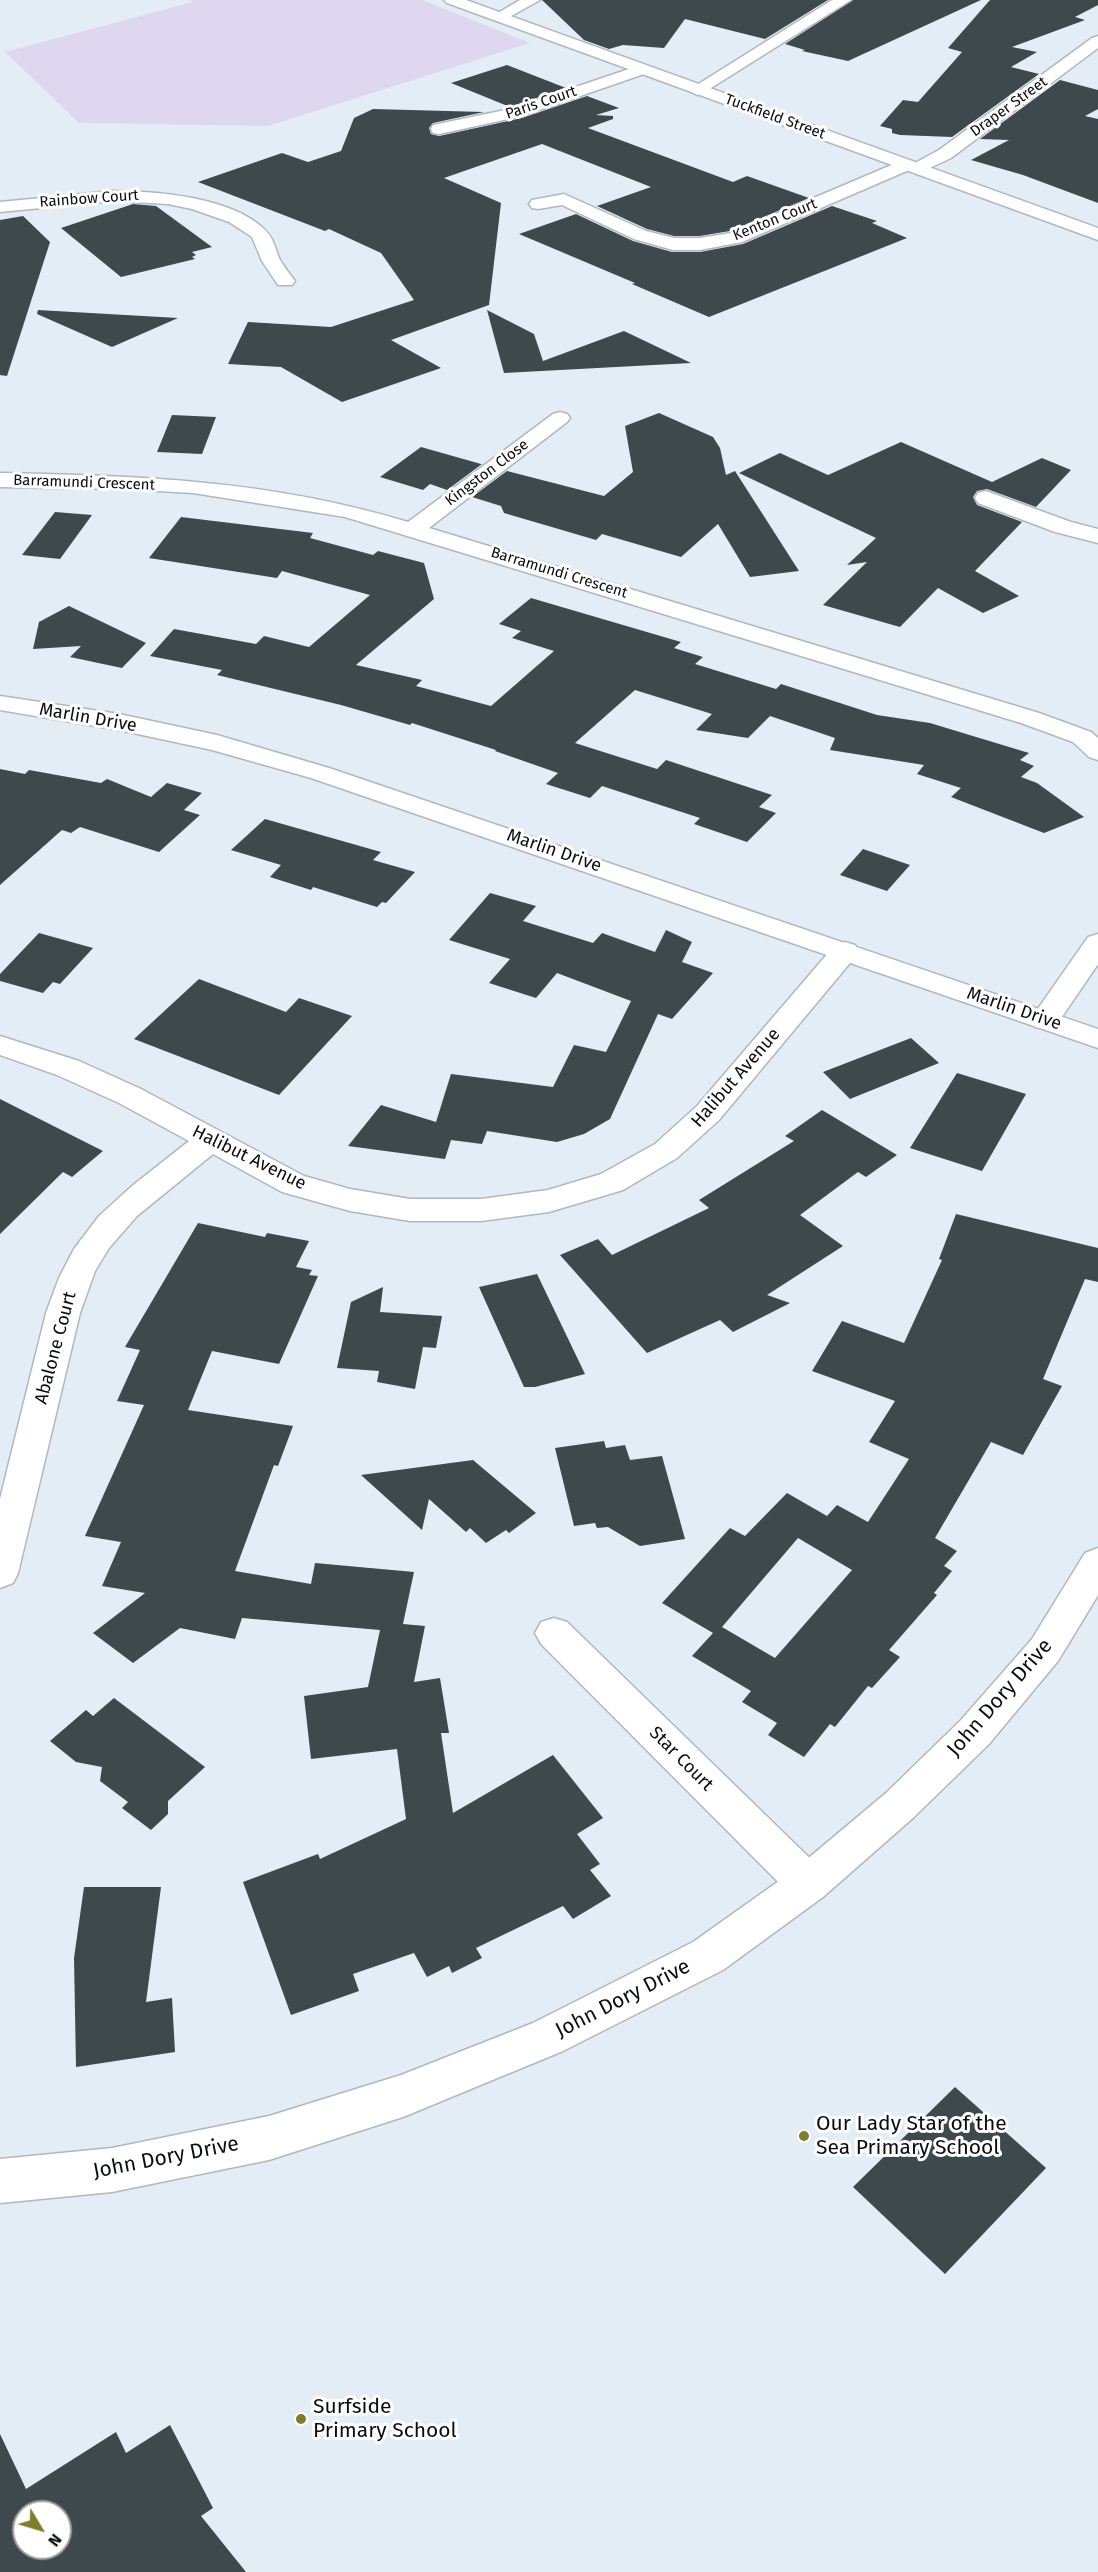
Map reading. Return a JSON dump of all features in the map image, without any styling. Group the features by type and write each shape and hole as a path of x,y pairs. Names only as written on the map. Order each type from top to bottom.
{"street":[{"name":"Tuckfield Street","path":"452,0 1098,234"},
{"path":"499,17 532,0"},
{"path":"697,90 843,0"},
{"name":"Draper Street","path":"912,167 945,154 1098,41"},
{"name":"Paris Court","path":"439,129 473,125 641,70"},
{"name":"Kenton Court","path":"538,204 564,199 640,235 673,244 700,244 735,238 912,167"},
{"name":"Rainbow Court","path":"0,207 120,195 180,199 204,205 256,230 266,242 270,258 285,281"},
{"name":"Kingston Close","path":"413,529 560,417"},
{"name":"Barramundi Crescent","path":"0,480 142,483 249,494 349,511 1093,739"},
{"path":"986,498 1063,527 1098,536"},
{"name":"Marlin Drive","path":"0,703 119,723 217,743 320,773 1098,1039"},
{"path":"1046,1020 1098,943"},
{"name":"Halibut Avenue","path":"0,1045 68,1068 130,1096 293,1184 350,1200 410,1210 482,1210 549,1201 612,1182 666,1151 708,1113 845,951"},
{"name":"Abalone Court","path":"0,1573 71,1286 87,1256 107,1230 142,1194 211,1140"},
{"name":"John Dory Drive","path":"0,2181 112,2170 269,2138 403,2096 548,2037 708,1956 808,1884 900,1804 975,1732 1046,1650 1098,1563"},
{"name":"Star Court","path":"554,1634 808,1884"}],"shaded area":[{"path":"190,0 422,0 530,43 268,126 79,123 5,52 193,2"}],"building":[{"path":"542,0 828,0 765,39 685,19 664,48 623,45 609,49 584,40"},
{"path":"853,0 981,0 848,61 802,51 805,50 785,44"},
{"path":"990,0 1098,0 1098,5 1075,17 1085,20 1012,47 1037,52 1011,67 1039,74 952,137 900,135 892,133 892,129 880,126 903,100 918,102 962,52 948,48"},
{"path":"507,65 566,88 510,107 451,83"},
{"path":"1060,80 1098,90 1098,109 1085,116 1098,119 1098,203 1023,175 971,160 1009,140 980,139"},
{"path":"587,96 619,108 596,115 613,116 613,119 588,128 733,182 747,176 809,198 730,231 700,236 674,236 647,229 597,206 651,187 542,144 444,178 501,203 489,305 391,340 441,368 342,402 281,367 228,364 248,322 331,327 414,300 381,253 329,229 325,231 198,182 282,153 308,162 341,151 354,118 373,109 484,112 433,123 429,128 431,134 439,136 522,118"},
{"path":"133,204 156,206 212,247 192,252 196,255 192,257 195,259 121,277 61,228"},
{"path":"832,206 877,221 872,223 907,238 709,317 519,234 576,214 633,241 672,252 700,252 743,244"},
{"path":"23,216 50,242 7,376 0,375 0,220"},
{"path":"38,310 178,318 112,347 37,314"},
{"path":"487,310 534,334 543,361 624,331 691,363 504,373"},
{"path":"659,413 713,437 720,448 726,475 735,471 799,571 750,577 718,524 681,557 602,534 596,540 504,513 501,506 472,497 507,471 604,496 633,472 625,426"},
{"path":"172,415 216,417 202,454 157,452"},
{"path":"901,442 992,482 1042,458 1071,470 1036,507 987,489 977,491 973,497 977,505 1022,522 975,571 1019,596 983,613 938,588 900,627 823,605 867,562 847,565 876,538 739,473 780,453 828,475"},
{"path":"421,447 482,464 447,490 430,484 423,490 380,477"},
{"path":"55,512 92,515 60,559 22,555"},
{"path":"181,517 313,533 310,538 373,555 378,551 424,563 434,599 356,665 422,680 416,686 491,706 554,651 512,638 521,631 499,624 531,598 681,642 674,648 703,657 695,664 776,689 781,684 877,715 930,723 1029,753 1020,760 1034,766 1021,777 1037,783 1084,817 1044,833 951,797 961,788 917,774 924,765 830,750 835,738 770,716 748,738 696,730 712,714 635,690 575,743 657,769 666,760 772,795 759,807 776,813 747,842 694,824 700,818 602,786 590,798 546,784 558,773 412,723 410,725 341,705 217,675 222,670 150,656 174,629 256,644 264,636 309,647 370,595 282,571 277,578 149,558"},
{"path":"69,606 146,643 122,668 70,657 81,646 33,649 39,622"},
{"path":"0,769 25,774 29,770 101,783 107,779 151,797 167,783 202,793 184,810 200,815 159,852 80,827 71,833 62,830 0,885"},
{"path":"265,819 381,852 373,860 415,872 386,903 382,902 377,907 313,887 311,890 270,877 281,865 231,850"},
{"path":"863,849 910,865 887,891 840,875"},
{"path":"490,893 536,906 523,921 593,943 602,933 655,952 666,930 692,942 682,962 713,973 672,1019 658,1014 610,1119 584,1134 557,1142 487,1131 482,1144 451,1140 445,1159 348,1146 381,1105 436,1122 451,1074 553,1087 574,1045 606,1052 631,1001 557,973 536,998 489,983 510,959 449,940"},
{"path":"39,933 93,948 60,984 53,982 43,993 0,981 0,974"},
{"path":"199,979 286,1012 299,998 352,1016 279,1095 134,1039"},
{"path":"911,1038 939,1063 850,1099 823,1072"},
{"path":"957,1073 1026,1094 982,1171 910,1148"},
{"path":"0,1099 103,1151 72,1177 63,1172 0,1234"},
{"path":"822,1110 897,1155 866,1177 858,1172 800,1215 843,1246 767,1295 790,1303 733,1332 720,1320 647,1353 560,1255 598,1239 612,1255 709,1208 699,1200 794,1141 785,1136"},
{"path":"956,1214 1098,1248 1098,1282 1085,1279 1043,1379 1062,1386 1023,1455 991,1442 935,1538 957,1551 944,1566 952,1571 934,1593 937,1595 889,1650 900,1657 872,1688 868,1686 835,1727 830,1724 804,1757 768,1735 777,1723 742,1702 751,1691 692,1656 713,1633 662,1603 730,1528 745,1536 787,1493 827,1516 837,1505 868,1522 909,1459 869,1442 895,1401 812,1371 842,1321 904,1343 942,1260 939,1259","holes":["798,1538 852,1570 775,1658 722,1627"]},
{"path":"198,1223 265,1237 267,1233 309,1241 296,1267 312,1270 309,1275 318,1276 279,1364 212,1351 188,1410 293,1426 278,1466 274,1465 235,1571 311,1584 315,1563 414,1572 403,1624 425,1626 414,1682 440,1678 449,1733 441,1733 453,1813 553,1755 603,1818 577,1834 600,1864 590,1870 611,1896 573,1919 563,1906 476,1948 482,1958 452,1973 449,1966 427,1977 414,1953 353,1974 359,1991 291,2015 243,1882 318,1854 320,1859 406,1819 397,1749 311,1759 304,1696 368,1687 380,1630 242,1618 235,1639 180,1628 133,1663 93,1633 145,1593 102,1586 121,1542 85,1536 144,1405 117,1401 140,1350 125,1347"},
{"path":"537,1274 585,1374 535,1387 524,1387 479,1287"},
{"path":"383,1287 380,1312 442,1316 436,1348 423,1347 415,1389 377,1382 379,1371 337,1368 351,1302"},
{"path":"604,1441 606,1448 625,1445 630,1460 662,1456 685,1539 640,1546 608,1527 597,1528 595,1523 574,1526 555,1448"},
{"path":"473,1460 536,1513 509,1533 506,1530 486,1543 470,1528 466,1532 429,1499 422,1530 361,1475"},
{"path":"114,1698 205,1767 168,1801 168,1814 151,1830 122,1808 128,1802 100,1781 102,1767 76,1762 50,1741 86,1710 93,1716"},
{"path":"84,1887 161,1887 146,2002 172,1998 175,2052 76,2067 74,1958"},
{"path":"955,2087 1046,2168 945,2274 853,2187"},
{"path":"170,2425 213,2508 201,2516 246,2572 0,2572 0,2434 26,2489 116,2432 126,2453"}],"place":[{"name":"Our Lady Star of the Sea Primary School","path":"804,2136"},
{"name":"Surfside Primary School","path":"301,2419"}]}
